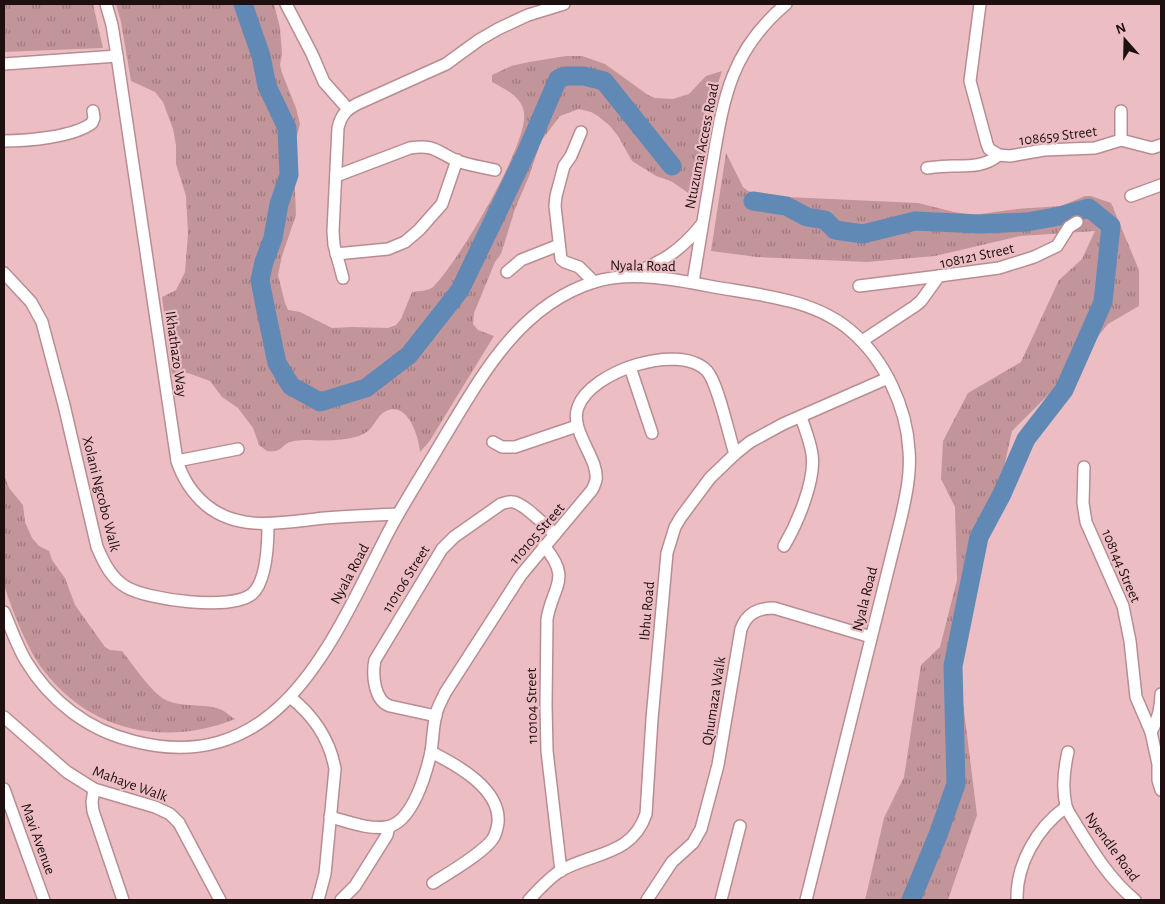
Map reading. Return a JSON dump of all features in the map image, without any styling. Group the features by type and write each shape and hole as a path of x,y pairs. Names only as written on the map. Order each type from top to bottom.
{"street":[{"name":"Ikhathazo Way","path":"106,4 112,25 117,56 177,461 184,481 212,510 230,520 250,524 268,524 362,514 398,514"},
{"path":"286,4 324,82 348,109"},
{"path":"342,278 333,231 340,118 348,109 446,64 478,40 498,29 528,15 564,4"},
{"name":"Ntuzuma Access Road","path":"693,282 717,137 728,85 747,47 766,22 786,4"},
{"name":"108659 Street","path":"980,4 970,81 989,149 999,156"},
{"path":"4,64 117,56"},
{"path":"1121,111 1120,140 1152,148 1161,145"},
{"path":"4,141 44,138 79,129 92,123 94,118 93,112"},
{"path":"582,132 571,156 563,167 555,206 559,245 563,261 579,267 594,282"},
{"name":"108659 Street","path":"927,168 969,167 990,161 999,156 1014,156 1044,150 1095,148 1120,140"},
{"path":"336,176 410,148 422,146 456,160 495,170"},
{"path":"336,254 388,250 405,242 419,230 442,204 456,160"},
{"path":"1130,196 1161,185"},
{"path":"625,278 670,256 686,242 703,222"},
{"name":"108121 Street","path":"862,342 921,301 939,276 999,268 1034,258 1057,246 1069,227 1077,222"},
{"path":"507,272 521,260 559,245"},
{"name":"Xolani Ngcobo Walk","path":"4,273 31,302 42,322 97,547 114,578 126,587 150,596 206,603 240,601 253,592 258,584 268,550 268,524"},
{"path":"858,286 939,276"},
{"name":"Nyala Road","path":"4,612 26,661 42,683 72,713 98,728 120,738 158,747 187,747 212,744 230,738 266,719 301,684 331,641 398,514 470,395 512,336 528,319 546,305 594,282 625,278 693,282 820,310 839,322 862,342 888,378 896,396 906,431 910,464 904,504 806,900"},
{"path":"493,442 502,447 515,447 577,426 578,408 586,394 606,377 630,367 671,359 694,362 710,374 735,454"},
{"path":"630,367 652,432"},
{"name":"Ibhu Road","path":"529,900 540,888 561,871 624,845 636,835 642,825 646,814 652,718 667,553 670,540 681,517 710,478 735,454 766,433 888,378"},
{"path":"784,546 801,511 812,468 812,454 801,417"},
{"name":"110105 Street","path":"389,827 401,820 412,805 431,752 436,716 440,704 453,681 521,575 592,490 596,478 594,468 577,426"},
{"path":"177,461 238,449"},
{"name":"108144 Street","path":"1084,467 1083,503 1086,522 1123,606 1130,640 1136,698 1151,732 1160,762 1157,774 1161,790"},
{"name":"110106 Street","path":"436,716 383,703 378,694 374,665 375,660 437,555 454,538 502,504 508,502 520,504 555,534"},
{"name":"110104 Street","path":"544,546 554,559 560,577 547,619 546,705 547,751 561,871"},
{"name":"Qhumaza Walk","path":"647,900 672,862 693,843 701,829 718,765 741,628 745,619 750,614 762,609 774,608 871,637"},
{"path":"1151,732 1155,726 1160,708 1161,694"},
{"path":"290,697 302,707 317,725 333,757 334,769 325,874 318,900"},
{"name":"Mahaye Walk","path":"4,717 67,772 94,789 140,802 170,814 178,823 220,900"},
{"path":"431,752 459,768 484,788 494,800 498,817 497,829 491,842 484,849 433,883"},
{"name":"Nyendle Road","path":"1068,752 1063,780 1066,808 1099,858 1126,893 1134,900"},
{"name":"Mavi Avenue","path":"4,789 44,900"},
{"path":"94,789 93,811 123,900"},
{"path":"1017,900 1019,878 1027,854 1049,821 1066,808"},
{"path":"330,817 373,827 389,827 387,834 355,886 341,900"},
{"path":"721,900 740,826"}],"green space":[{"path":"4,4 93,4 103,48 4,52"},
{"path":"116,4 274,4 280,28 282,54 280,65 300,124 295,143 294,163 296,215 282,256 278,275 288,310 300,312 332,328 388,328 396,325 401,319 412,292 433,287 458,254 474,230 504,175 523,128 524,113 520,102 512,94 492,82 492,75 511,66 566,56 582,56 605,64 648,95 655,98 673,99 689,94 706,76 722,71 713,99 696,206 691,195 671,181 656,176 632,161 618,136 598,116 579,109 560,116 541,141 515,209 501,254 495,262 474,313 473,324 478,330 494,336 429,442 420,452 415,430 411,422 400,411 394,409 382,414 369,430 359,436 334,440 296,441 290,442 277,451 267,451 259,445 253,428 238,408 222,397 210,381 188,373 172,374 162,297 176,290 185,272 188,234 186,196 176,164 176,145 173,129 163,102 155,92 131,81"},
{"path":"726,153 743,187 748,191 765,196 918,203 973,215 1061,206 1085,196 1091,196 1111,203 1139,270 1139,306 1108,324 1054,389 1012,431 959,671 977,815 948,900 865,900 884,818 904,777 921,665 940,647 957,580 955,507 941,479 943,441 968,393 1021,362 1059,280 1082,259 1095,231 1020,236 935,256 867,262 757,257 711,251"},
{"path":"4,475 9,488 23,505 25,522 32,538 39,546 49,551 52,560 65,578 75,605 105,647 110,650 122,651 147,684 164,699 178,704 215,708 222,710 235,719 209,727 182,732 156,732 131,728 107,720 84,708 63,692 44,671 32,653 4,585"}],"waterway":[{"path":"243,4 261,56 267,86 287,128 289,175 279,204 273,238 264,262 260,280 265,306 277,363 291,386 320,402 366,388 409,355 460,290 526,153 558,79 566,76 584,76 604,81 672,166"},
{"path":"753,201 786,206 807,217 825,220 835,230 863,234 915,221 980,224 1027,222 1089,208 1111,226 1103,302 1064,390 1026,439 1002,494 979,537 953,666 956,784 938,835 911,900"}]}
